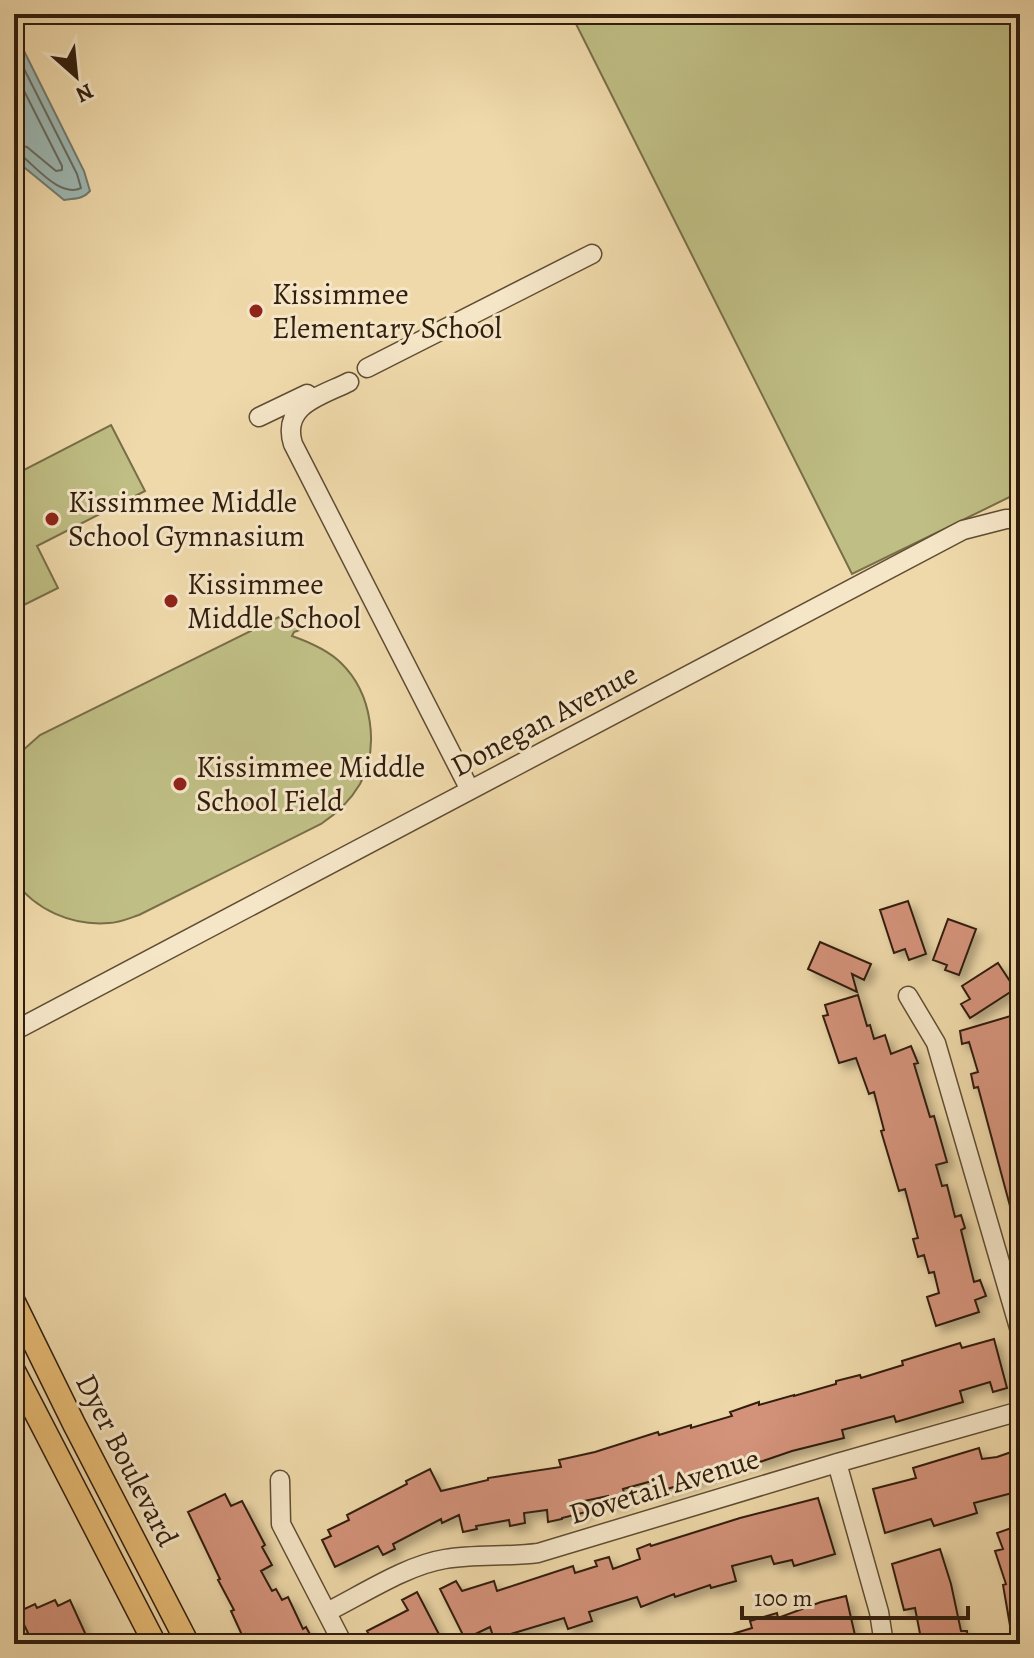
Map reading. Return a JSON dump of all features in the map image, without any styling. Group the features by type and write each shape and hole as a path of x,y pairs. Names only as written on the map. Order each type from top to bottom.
{"main road":[{"name":"Dyer Boulevard","path":"14,1302 188,1644"},
{"name":"Dyer Boulevard","path":"14,1371 155,1644"}],"street":[{"path":"367,368 592,254"},
{"path":"259,417 347,378 299,407 292,419 290,432 293,444 470,790"},
{"name":"Donegan Avenue","path":"14,1031 963,530 1006,519 1020,519"},
{"path":"908,996 936,1043 1020,1331"},
{"name":"Dovetail Avenue","path":"327,1612 420,1565 447,1558 538,1553 1020,1411"},
{"path":"837,1463 879,1612 884,1644"},
{"path":"280,1480 281,1524 343,1644"}],"shaded area":[{"path":"571,14 1020,14 1020,492 852,574"},
{"name":"Kissimmee Middle School Gymnasium","path":"111,425 145,491 37,546 58,588 14,610 14,475"},
{"name":"Kissimmee Middle School Field","path":"291,611 300,630 292,636 336,658 352,675 366,705 370,721 370,754 360,784 347,801 321,824 124,920 95,923 68,919 32,900 14,880 14,761 21,752 40,735"}],"water":[{"path":"14,31 84,171 90,191 81,197 64,200 14,159"}],"building":[{"path":"908,901 926,954 909,960 905,949 894,953 880,910"},
{"path":"948,919 976,929 959,975 945,970 947,965 933,960"},
{"path":"820,942 871,964 864,980 852,974 857,992 808,969"},
{"path":"998,963 1015,989 970,1018 961,1004 970,999 962,986"},
{"path":"858,995 874,1039 885,1035 891,1054 911,1046 930,1117 934,1116 947,1162 936,1165 942,1186 947,1185 955,1217 961,1215 965,1228 961,1230 974,1282 980,1280 986,1296 975,1300 979,1312 936,1326 927,1297 939,1293 934,1272 929,1273 924,1255 918,1257 913,1239 918,1238 905,1189 899,1191 881,1131 884,1130 874,1092 869,1094 856,1058 839,1063 823,1016 828,1015 825,1005"},
{"path":"1014,1015 1020,1035 1020,1203 1010,1206 978,1087 974,1088 971,1074 978,1072 969,1042 962,1044 960,1031"},
{"path":"994,1339 1007,1388 993,1392 990,1382 960,1391 963,1402 896,1422 894,1416 842,1430 844,1438 760,1462 759,1459 656,1492 652,1481 623,1489 626,1500 610,1505 608,1496 584,1501 586,1512 548,1522 547,1510 524,1513 525,1523 510,1526 509,1520 476,1526 477,1529 463,1532 459,1515 442,1523 441,1519 393,1544 395,1549 383,1555 378,1546 335,1567 322,1540 331,1536 328,1530 349,1520 347,1515 430,1469 441,1491 488,1478 561,1467 559,1460 658,1432 659,1435 691,1425 691,1428 732,1416 730,1412 759,1402 759,1405 794,1396 860,1375 861,1378 960,1343 962,1348"},
{"path":"979,1448 982,1459 1020,1449 1020,1491 974,1503 977,1513 934,1526 931,1519 885,1533 873,1489 916,1478 913,1468"},
{"path":"225,1494 231,1506 242,1501 272,1565 261,1571 272,1591 276,1589 282,1600 288,1597 303,1629 306,1627 312,1638 301,1644 250,1644 245,1634 242,1635 231,1611 234,1610 188,1512"},
{"path":"818,1498 835,1554 794,1566 792,1560 774,1564 771,1556 732,1566 736,1581 711,1588 710,1585 675,1597 674,1594 641,1607 637,1597 589,1612 592,1621 568,1629 564,1618 494,1639 490,1627 465,1639 440,1589 456,1581 462,1591 494,1581 497,1591 573,1566 575,1573 597,1566 595,1561 609,1557 613,1569 640,1559 637,1549 650,1544"},
{"path":"1020,1525 1020,1643 1013,1643 1003,1585 1006,1584 995,1551 1003,1549 997,1533"},
{"path":"940,1549 961,1631 967,1631 968,1644 922,1644 915,1608 904,1610 892,1564"},
{"path":"417,1592 444,1644 374,1644 367,1631 408,1610 402,1600"},
{"path":"846,1596 857,1644 709,1644 709,1641 752,1628 750,1621 777,1613 778,1618"},
{"path":"55,1600 58,1606 70,1600 90,1644 30,1644 18,1612"}],"place":[{"name":"Kissimmee Elementary School","path":"256,311"},
{"name":"Kissimmee Middle School Gymnasium","path":"52,519"},
{"name":"Kissimmee Middle School","path":"171,601"},
{"name":"Kissimmee Middle School Field","path":"180,784"}]}
